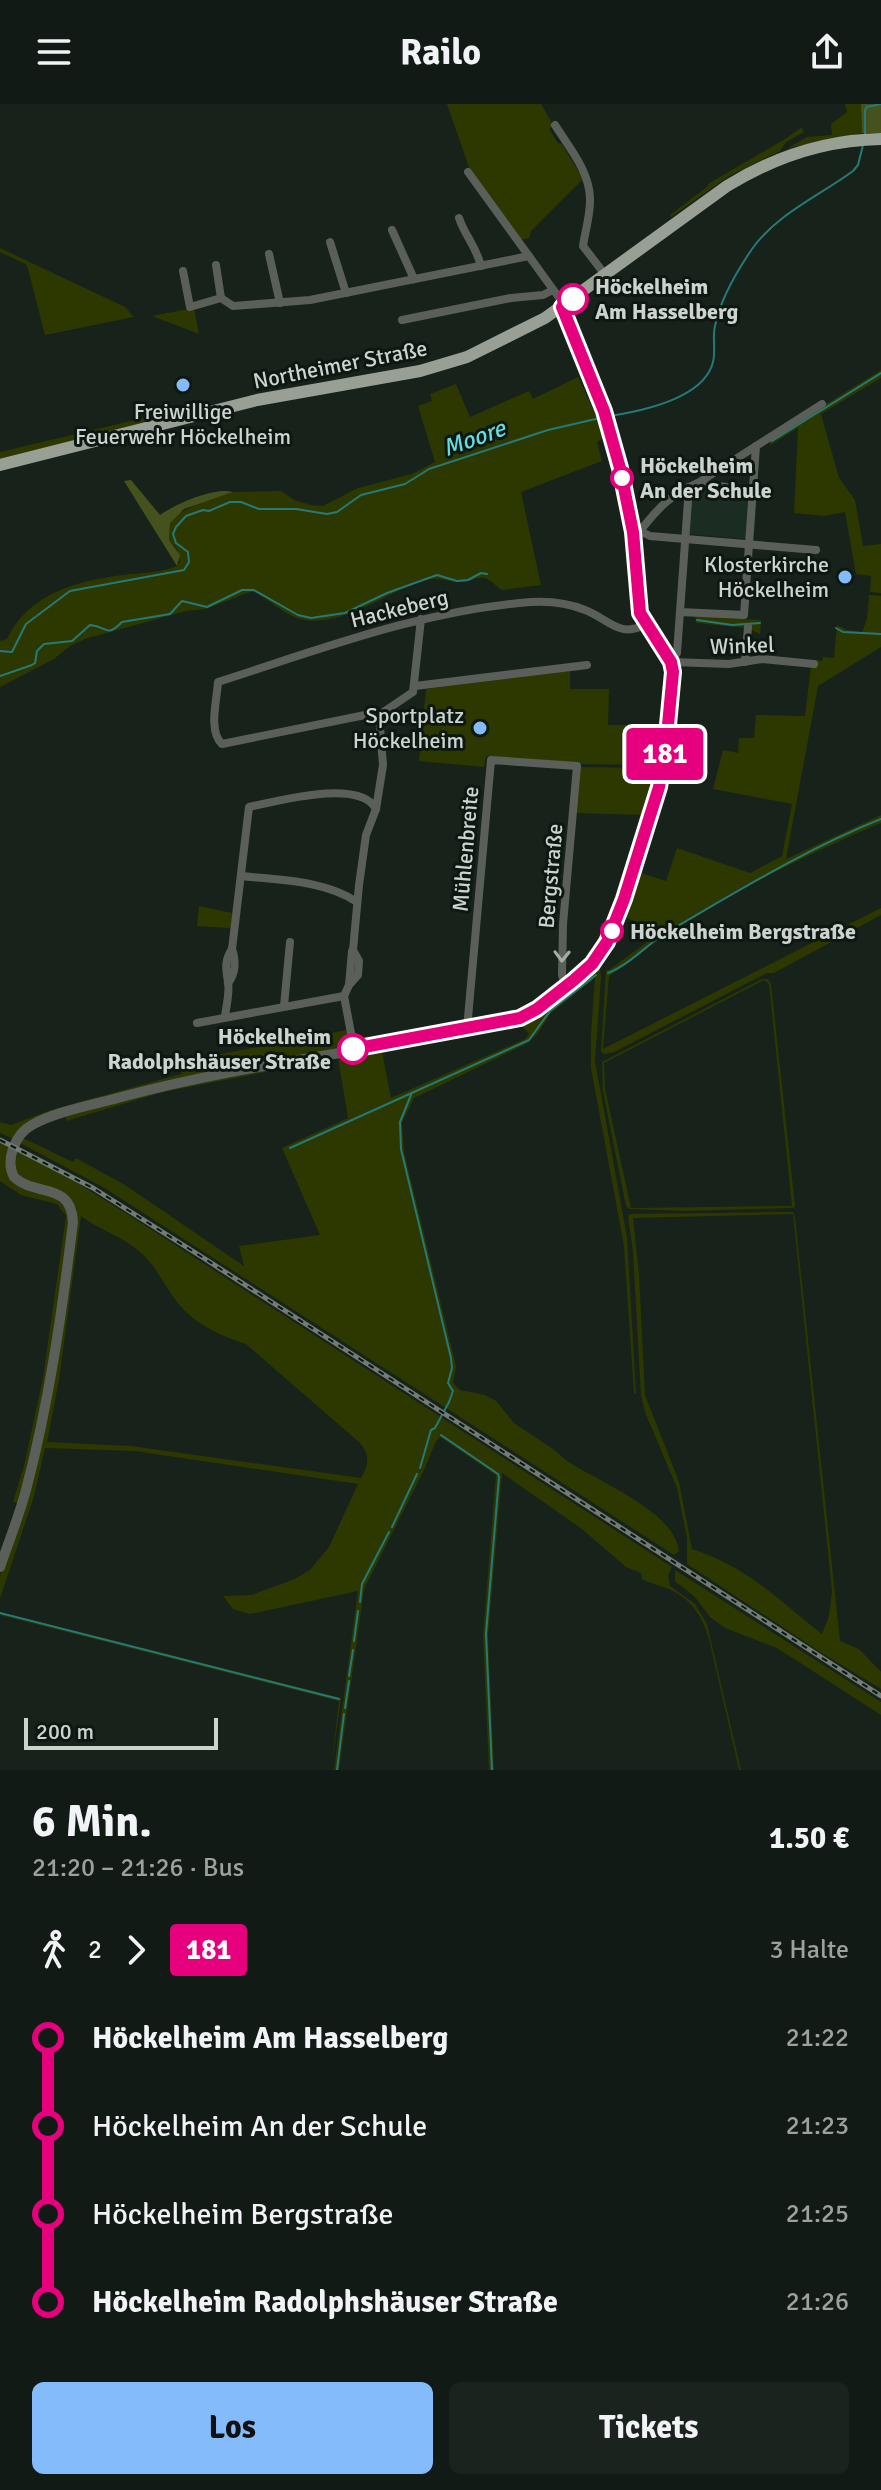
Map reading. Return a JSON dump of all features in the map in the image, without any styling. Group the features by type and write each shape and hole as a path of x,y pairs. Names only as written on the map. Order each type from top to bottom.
{"main road":[{"name":"Northeimer Straße","path":"0,465 257,400 443,365 500,343 562,307 727,186 776,159 819,146 878,139"}],"street":[{"path":"555,125 588,184 590,200 583,246 606,276"},
{"path":"0,1567 21,1506 38,1436 55,1348 73,1222 71,1208 61,1196 25,1185 14,1177 10,1158 20,1135 31,1125 49,1118 156,1088 520,1018 566,987 598,956 624,899 659,787 669,722 671,662 646,624 638,601 636,532 620,468 606,416 560,299 468,172"},
{"path":"459,218 477,249 481,266"},
{"path":"392,230 414,279"},
{"path":"330,242 346,293"},
{"path":"269,254 280,303"},
{"path":"216,265 221,298 233,306 346,293 529,256"},
{"path":"183,271 190,307 221,298"},
{"name":"Northeimer Straße","path":"402,320 511,298 543,295 553,290"},
{"path":"636,532 662,503 822,404"},
{"path":"680,612 744,615 756,446"},
{"path":"694,485 753,491"},
{"path":"671,662 677,653 686,539 694,485"},
{"path":"636,532 650,536 816,550"},
{"name":"Hackeberg","path":"379,715 370,714 222,744 214,732 218,682 421,619 496,606 547,602 586,610 623,629 633,630 646,624"},
{"path":"354,1049 344,996 358,975 359,961 353,950 359,885 366,835 376,809 383,765 379,715 413,692 421,619"},
{"path":"745,662 748,627"},
{"name":"Winkel","path":"671,662 706,664 762,659 814,664"},
{"path":"415,686 587,665"},
{"name":"Mühlenbreite","path":"467,1029 491,760 577,766"},
{"name":"Bergstraße","path":"566,987 562,975 563,924 577,766"},
{"path":"366,797 380,790"},
{"path":"225,1017 228,983 225,973 227,957 232,949 249,807 343,793 366,797 376,809"},
{"path":"241,876 305,883 345,894 357,902"},
{"path":"345,894 359,885"},
{"path":"284,1006 290,942"},
{"path":"197,1023 344,996"}],"shaded area":[{"path":"692,488 748,493 747,539 688,534"}],"green space":[{"path":"447,104 541,104 553,125 549,129 583,179 531,231 529,238 520,240 470,170"},
{"path":"845,104 861,104 862,133 788,148 807,137 832,135 831,124 847,112"},
{"path":"861,104 881,104 881,133 862,133"},
{"path":"802,127 804,132 786,142 780,151 729,176 671,217 708,184"},
{"path":"0,248 125,307 134,317 45,335 27,265 0,252"},
{"path":"194,308 199,334 152,316"},
{"path":"881,370 881,378 821,414 839,478 855,500 863,546 881,544 881,593 870,592 871,576 856,574 845,512 824,516 794,513 798,428 770,445 770,439"},
{"path":"578,377 606,436 597,442 602,461 521,492 541,585 502,590 484,578 463,582 427,579 344,615 312,621 292,616 255,592 250,592 206,609 186,611 85,639 0,687 0,641 7,639 27,611 40,601 55,592 88,581 177,566 180,561 177,549 169,540 170,523 176,515 233,492 281,491 294,500 323,506 358,488 412,474 435,462 418,406 432,401 430,394 456,384 470,417 529,391 533,399"},
{"path":"203,404 203,408 0,461 0,452"},
{"path":"131,480 160,515 206,494 233,492 184,509 170,523 169,540 180,555 177,566 124,481"},
{"path":"869,595 881,596 881,647 818,686 786,859 881,815 881,823 797,861 716,904 609,976 603,1049 881,908 881,915 774,973 767,973 614,1052 604,1054 601,1051 606,970 662,931 624,917 638,872 666,881 677,848 750,873 782,856 792,804 713,789 723,750 738,753 739,738 754,738 756,715 805,716 811,666 815,666 817,660 822,661 823,657 834,658 837,625 862,632 867,619"},
{"path":"695,616 761,620 760,634 747,628 696,623"},
{"path":"570,671 570,689 609,689 608,725 655,725 643,765 581,764 486,756 484,767 419,761 426,689"},
{"path":"665,708 654,784 645,815 576,813 580,767 646,768"},
{"path":"199,906 232,913 231,928 197,926"},
{"path":"596,966 600,968 595,1061 627,1237 636,1394 624,1246 591,1068 595,978 551,1013 528,1043 414,1098 402,1123 404,1152 456,1366 453,1383 460,1390 485,1395 496,1401 514,1423 566,1460 649,1510 674,1536 679,1551 674,1555 103,1187 20,1143 23,1138 73,1162 76,1158 125,1185 244,1266 239,1246 320,1235 282,1148 348,1118 338,1058 163,1092 66,1121 66,1116 147,1093 506,1025","holes":["521,1025 529,1034 525,1039 391,1098 382,1051"]},
{"path":"762,979 768,979 771,984 795,1206 686,1211 629,1209 603,1091 602,1062","holes":["764,980 769,984 792,1206 631,1208 605,1089 604,1063"]},
{"path":"347,1030 349,1039 346,1046 336,1049 49,1114 14,1139 0,1133 0,1122 11,1125 51,1110 181,1074 184,1061"},
{"path":"0,1142 10,1147 12,1181 20,1187 57,1200 70,1216 53,1349 19,1503 13,1502 43,1378 66,1216 57,1204 21,1195 0,1181"},
{"path":"17,1151 79,1184 672,1567 668,1576 670,1586 695,1604 707,1624 741,1770 709,1639 694,1608 682,1596 642,1579 641,1573 626,1567 582,1529 502,1473 488,1636 494,1770 489,1770 483,1636 496,1475 440,1437 364,1589 339,1770 334,1770 358,1591 250,1614 233,1609 223,1596 251,1595 295,1579 310,1570 329,1547 358,1484 135,1451 45,1448 34,1496 0,1599 0,1576 22,1511 77,1218 69,1197 23,1178 15,1171","holes":["81,1216 146,1257 191,1317 218,1333 246,1344 360,1443 367,1460 361,1478 131,1446 47,1442 59,1380"]},
{"path":"793,1212 840,1641 859,1649 881,1672 881,1689 687,1564 687,1538 677,1488 645,1412 641,1395 630,1214","holes":["793,1214 832,1591 829,1616 822,1634 746,1575 692,1549 679,1482 645,1395 633,1218"]},
{"path":"675,1570 881,1702 881,1715 777,1648 725,1628 675,1581"},
{"path":"0,1612 341,1698 331,1770 339,1701 0,1615"}],"waterway":[{"name":"Moore","path":"865,135 865,110 881,104"},
{"name":"Moore","path":"610,416 670,401 698,385 713,362 717,316 735,276 752,249 786,216 853,171 858,165 863,145"},
{"path":"772,441 881,373"},
{"name":"Moore","path":"0,651 12,652 26,624 70,591 184,570 189,562 188,552 176,543 173,534 186,516 230,502 241,502 259,509 337,512 361,495 405,484 429,469 548,430 600,418"},
{"path":"0,676 32,665 37,651 44,644 72,641 90,625 110,631 122,622 170,614 182,601 207,607 242,590 254,590 298,615 311,618 345,613 387,593 437,575 457,581 487,574"},
{"path":"697,620 732,625 760,623"},
{"path":"836,628 843,632 881,634"},
{"path":"608,973 669,931 747,886 799,857 881,819"},
{"path":"290,1148 529,1040 550,1011 596,975"},
{"path":"411,1095 400,1122 401,1149 451,1358 448,1383 453,1391 435,1428 431,1430 420,1468"},
{"path":"441,1435 499,1477 486,1634 492,1770"},
{"path":"392,1527 417,1474"},
{"path":"360,1602 362,1584 389,1532"},
{"path":"354,1641 358,1611"},
{"path":"0,1613 339,1699"},
{"path":"349,1676 353,1650"},
{"path":"345,1708 349,1681"},
{"path":"337,1770 344,1714"}],"railway":[{"path":"0,1140 93,1188 881,1696"}],"bus line":[{"name":"181","path":"353,1049 520,1018 537,1009 574,980 592,964 612,931 659,787 673,672 671,662 640,613 633,532 620,468 590,372 562,307 573,299"}],"place":[{"name":"Höckelheim Am Hasselberg","path":"573,299"},
{"name":"Freiwillige Feuerwehr Höckelheim","path":"183,385"},
{"name":"Höckelheim An der Schule","path":"622,478"},
{"name":"Klosterkirche Höckelheim","path":"845,577"},
{"name":"Sportplatz Höckelheim","path":"480,728"},
{"name":"Höckelheim Bergstraße","path":"612,931"},
{"name":"Höckelheim Radolphshäuser Straße","path":"353,1049"}]}
